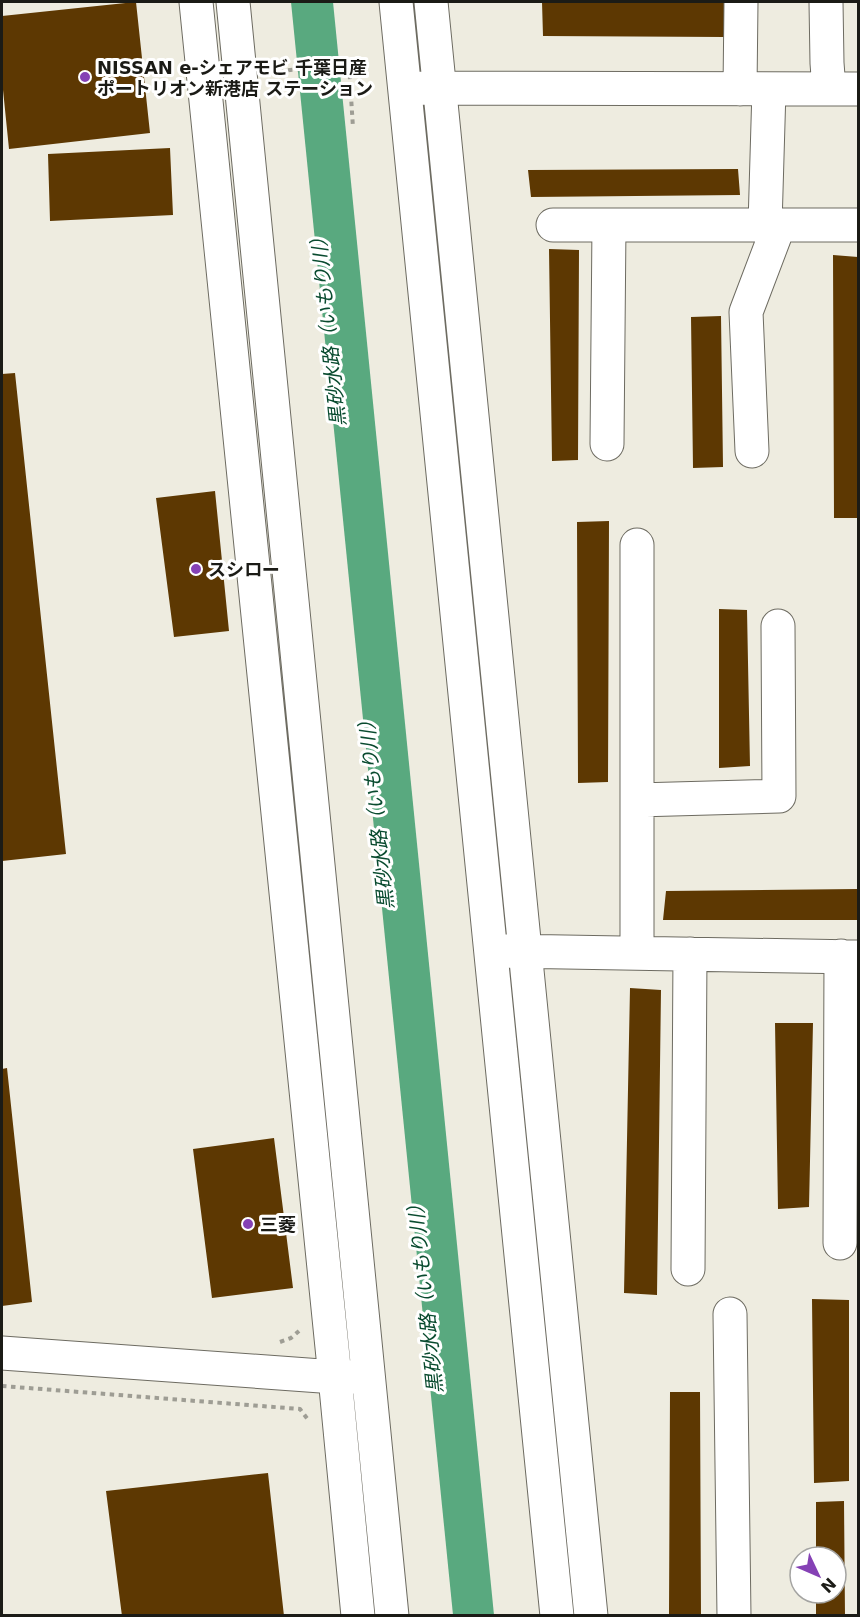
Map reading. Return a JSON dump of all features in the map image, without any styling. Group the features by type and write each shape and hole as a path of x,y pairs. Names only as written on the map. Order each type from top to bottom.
{"street":[{"path":"196,2 358,1616"},
{"path":"233,2 392,1616"},
{"path":"396,2 557,1616"},
{"path":"431,2 591,1616"},
{"path":"741,2 772,225 746,312 752,451"},
{"path":"826,2 827,63 844,89"},
{"path":"405,88 844,89"},
{"path":"554,225 858,225"},
{"path":"607,444 609,225"},
{"path":"637,545 637,953"},
{"path":"637,800 779,796 778,626"},
{"path":"491,951 850,957 840,1243"},
{"path":"688,1269 690,954"},
{"path":"730,1314 734,1616"},
{"path":"2,1353 335,1377 368,1377"}],"path":[{"path":"271,72 349,64 353,128"},
{"path":"279,1342 291,1338 299,1331 302,1323"},
{"path":"2,1386 300,1409 312,1424"}],"water":[{"name":"黒砂水路（いもり川）","path":"291,2 333,2 494,1615 453,1615"}],"building":[{"path":"136,2 150,133 9,149 2,80 2,16"},
{"path":"542,2 724,2 725,37 543,36"},
{"path":"170,148 173,215 50,221 48,154"},
{"path":"738,169 740,195 531,197 528,170"},
{"path":"549,249 579,250 578,460 552,461"},
{"path":"833,255 858,257 858,518 834,518"},
{"path":"721,316 723,467 693,468 691,317"},
{"path":"15,373 66,854 2,861 2,374"},
{"path":"215,491 229,631 174,637 156,498"},
{"path":"609,521 608,782 578,783 577,522"},
{"path":"719,609 747,610 750,766 719,768"},
{"path":"858,889 858,920 663,920 666,891"},
{"path":"630,988 661,990 657,1295 624,1293"},
{"path":"775,1023 813,1023 809,1207 778,1209"},
{"path":"7,1068 32,1302 2,1306 2,1069"},
{"path":"274,1138 293,1288 212,1298 193,1149"},
{"path":"812,1299 849,1300 849,1481 814,1483"},
{"path":"670,1392 700,1392 701,1616 669,1616"},
{"path":"268,1473 284,1616 122,1616 106,1491"},
{"path":"844,1501 844,1545 816,1545 816,1502"},
{"path":"816,1605 845,1605 845,1616 816,1616"}],"place":[{"name":"NISSAN e-シェアモビ 千葉日産 ポートリオン新港店 ステーション","path":"85,77"},
{"name":"スシロー","path":"196,569"},
{"name":"三菱","path":"248,1224"}]}
